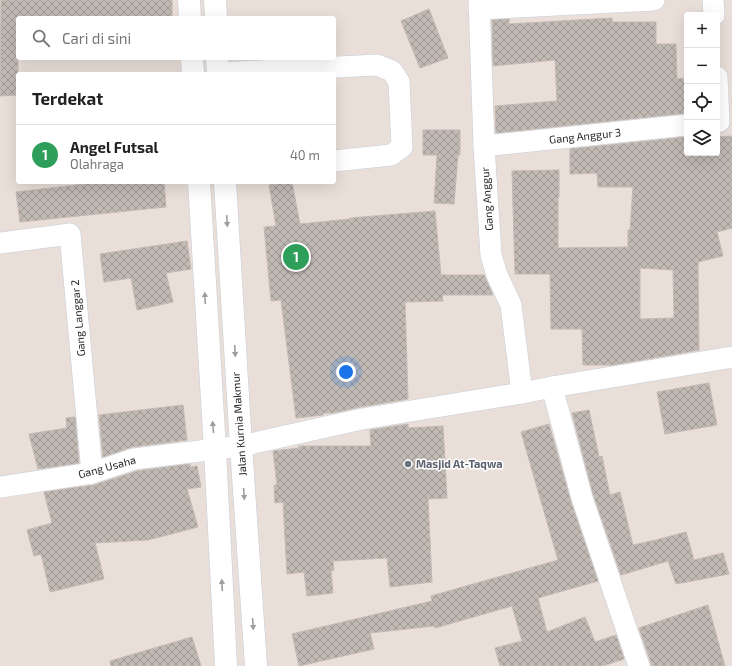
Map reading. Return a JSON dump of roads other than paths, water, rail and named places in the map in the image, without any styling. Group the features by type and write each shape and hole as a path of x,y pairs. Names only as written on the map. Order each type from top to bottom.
{"street":[{"path":"189,0 190,16"},
{"path":"215,0 216,16"},
{"path":"479,4 654,0"},
{"path":"713,0 714,12"},
{"name":"Gang Anggur","path":"479,4 484,146 491,255 497,275 511,305 522,393"},
{"path":"192,60 193,72"},
{"path":"218,68 377,65 392,71 399,82 402,147 391,155 336,161"},
{"path":"718,84 723,122"},
{"name":"Gang Anggur 3","path":"484,146 684,125"},
{"path":"199,184 226,666"},
{"name":"Jalan Kurnia Makmur","path":"224,184 240,446 256,666"},
{"name":"Gang Langgar 2","path":"0,243 70,234 92,473"},
{"name":"Gang Usaha","path":"0,487 92,473 134,459 240,446 362,419 732,357"},
{"path":"552,387 582,498 639,666"}],"place":[{"name":"Angel Futsal","path":"296,257"},
{"name":"Masjid At-Taqwa","path":"408,464"}]}
